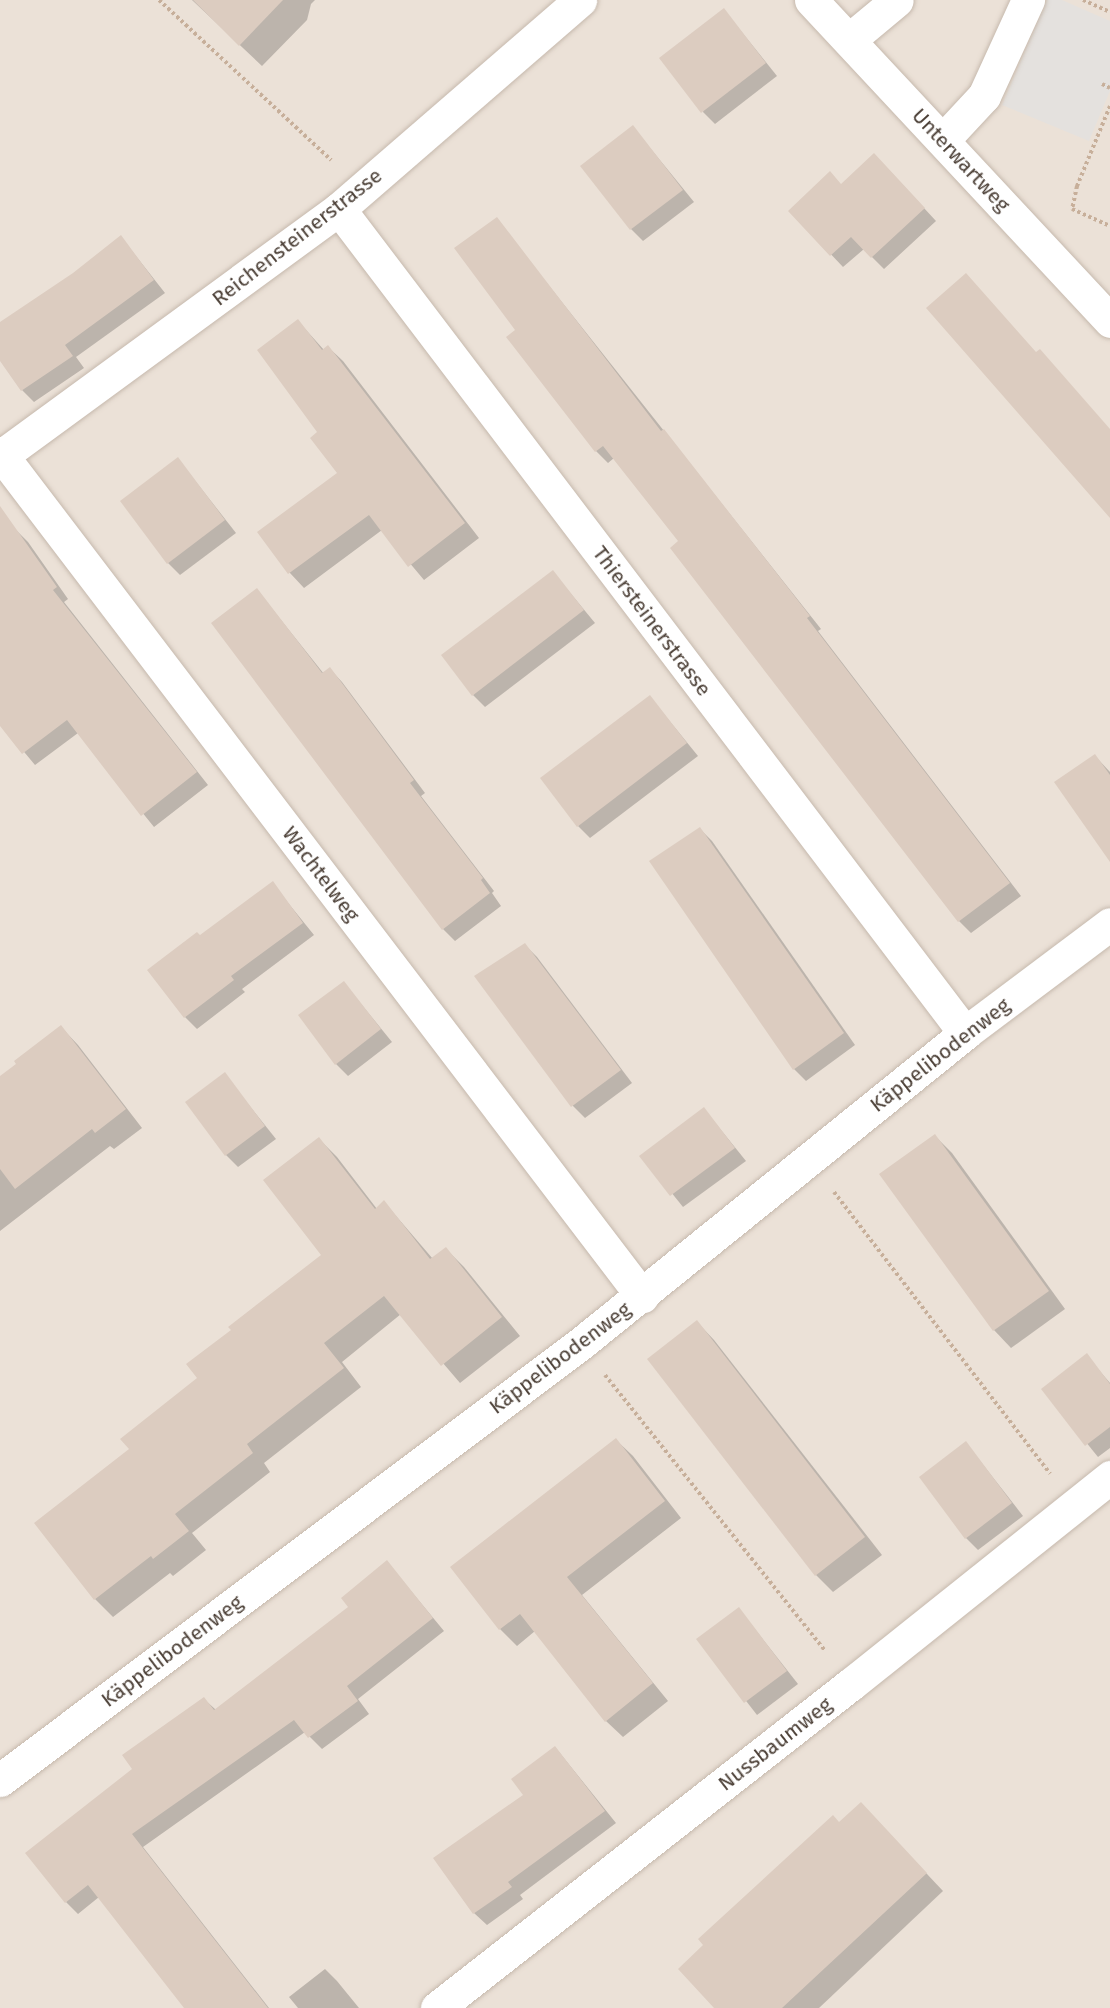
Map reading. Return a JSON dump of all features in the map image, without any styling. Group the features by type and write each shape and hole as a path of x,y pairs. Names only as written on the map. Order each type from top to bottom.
{"street":[{"name":"Reichensteinerstrasse","path":"1,455 351,199 580,0"},
{"name":"Unterwartweg","path":"811,0 1110,321"},
{"path":"849,40 897,0"},
{"path":"943,140 984,96 1028,0"},
{"name":"Thiersteinerstrasse","path":"351,199 965,1033"},
{"name":"Wachtelweg","path":"1,455 642,1296"},
{"name":"Käppelibodenweg","path":"0,1780 580,1344 965,1033 1110,924"},
{"name":"Nussbaumweg","path":"437,2008 851,1684 1110,1477"}],"path":[{"path":"159,0 351,199"},
{"path":"1083,0 1110,12"},
{"path":"1102,84 1110,88"},
{"path":"1110,106 1077,186 1071,209 1110,226"},
{"path":"810,1160 1074,1506"},
{"path":"580,1344 851,1684"}],"shaded area":[{"path":"0,0 1110,0 1110,2008 0,2008"},
{"path":"1047,0 1062,0 1110,21 1110,91 1089,141 1002,105"}],"building":[{"path":"193,0 283,0 239,46"},
{"path":"724,8 766,63 701,113 659,58"},
{"path":"633,125 683,190 630,230 580,166"},
{"path":"874,153 925,208 871,258 851,237 830,256 788,211 830,171 841,184"},
{"path":"497,217 661,431 664,429 810,616 807,618 1010,883 958,922 670,548 678,541 603,446 595,452 506,337 515,330 454,248"},
{"path":"121,235 154,280 65,345 73,356 21,391 0,361 0,322 73,273"},
{"path":"966,273 1036,352 1040,349 1110,429 1110,518 926,308"},
{"path":"298,319 322,350 328,345 465,523 408,567 369,515 288,574 257,532 337,473 310,438 317,432 257,350"},
{"path":"178,457 225,520 167,564 120,501"},
{"path":"0,506 57,587 53,590 197,772 141,816 67,720 22,754 0,726"},
{"path":"553,570 584,610 472,696 441,655"},
{"path":"257,588 322,673 330,667 414,780 410,783 483,878 481,880 490,893 442,930 211,623"},
{"path":"650,695 687,743 577,827 540,778"},
{"path":"1095,754 1110,775 1110,862 1054,782"},
{"path":"700,827 844,1033 793,1070 649,861"},
{"path":"273,881 303,923 231,976 234,980 184,1018 147,970 197,932 200,935"},
{"path":"525,943 621,1070 571,1107 474,976"},
{"path":"344,981 381,1029 335,1065 298,1015"},
{"path":"61,1025 126,1109 95,1133 92,1129 15,1189 0,1169 0,1076 16,1064 14,1061"},
{"path":"225,1072 265,1126 225,1156 185,1102"},
{"path":"704,1107 735,1148 670,1196 639,1156"},
{"path":"935,1134 1049,1291 993,1331 879,1174"},
{"path":"319,1137 375,1209 384,1200 430,1259 446,1247 502,1317 441,1366 384,1296 324,1343 344,1368 247,1444 253,1453 175,1514 189,1531 153,1559 151,1556 94,1600 34,1523 129,1449 120,1439 197,1378 186,1364 231,1330 228,1327 321,1255 263,1180"},
{"path":"697,1320 865,1537 815,1576 647,1359"},
{"path":"1087,1353 1110,1384 1110,1427 1085,1446 1041,1389"},
{"path":"616,1438 665,1501 567,1577 653,1683 605,1722 520,1614 499,1630 450,1567"},
{"path":"966,1441 1012,1503 965,1539 919,1477"},
{"path":"387,1560 433,1618 347,1686 358,1701 308,1738 294,1720 132,1834 268,2008 184,2008 88,1885 65,1903 25,1853 132,1769 122,1755 204,1697 214,1710 348,1607 341,1598"},
{"path":"739,1607 787,1671 744,1703 696,1639"},
{"path":"555,1746 605,1811 508,1882 512,1887 473,1914 433,1858 523,1795 511,1779"},
{"path":"861,1802 927,1873 782,2008 714,2008 678,1969 703,1945 698,1939 833,1815 839,1822"}]}
